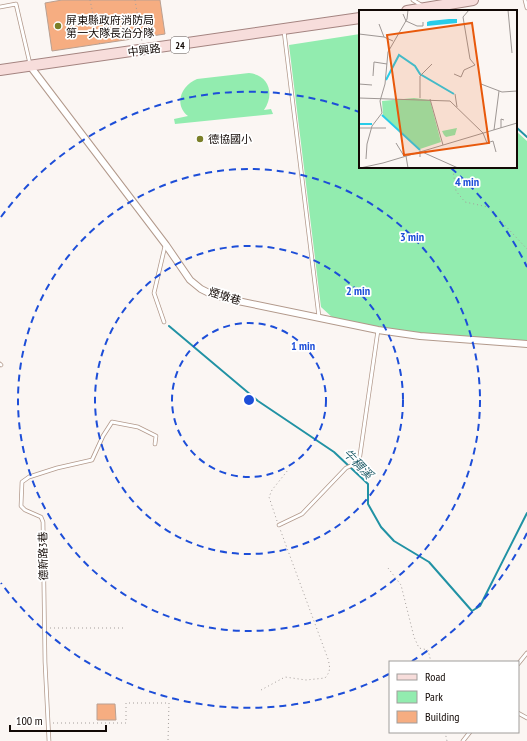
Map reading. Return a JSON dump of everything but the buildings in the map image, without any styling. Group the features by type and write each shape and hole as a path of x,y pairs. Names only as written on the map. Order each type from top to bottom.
{"main road":[{"path":"411,10 426,6 473,0"},
{"name":"中興路","path":"0,70 359,18"}],"street":[{"name":"煙墩巷","path":"30,66 166,245 190,280 211,294 233,300 378,330 420,336 527,344"}],"lane":[{"path":"412,0 426,6"},
{"path":"525,0 527,8"},
{"path":"0,7 16,4 30,66"},
{"path":"284,29 319,318"},
{"path":"164,322 154,293 159,267 166,245"},
{"path":"279,525 302,514 346,468 359,462 378,330"},
{"name":"德新路3巷","path":"49,741 42,522 41,517 25,510 21,506 22,482 29,477 57,468 92,460 103,436 112,422 138,427 156,436 155,444"},
{"path":"519,663 527,653"},
{"path":"463,741 469,733"}],"path":[{"path":"90,0 102,56"},
{"path":"135,0 143,50"},
{"path":"451,168 456,191 465,202 488,208 527,249"},
{"path":"261,690 286,676 306,680 325,678 329,674 330,668 269,497 272,490 288,470"},
{"path":"388,568 401,585 414,637 419,648 428,650 431,661"},
{"path":"45,628 123,628"},
{"path":"48,723 126,723 126,703 169,703 168,741"}],"green space":[{"path":"359,34 359,168 517,168 517,132 527,141 527,342 417,334 333,318 321,307 289,45"},
{"path":"249,73 261,77 268,86 269,98 264,110 271,109 273,114 175,124 174,119 188,116 183,111 180,101 184,90 192,82 197,79"}],"waterway":[{"path":"517,128 527,137"},
{"name":"牛稠溪","path":"169,326 258,401 334,452 368,484 368,504 381,527 394,541 429,562 472,611 480,606 527,513"}],"place":[{"name":"屏東縣政府消防局 第一大隊長治分隊","path":"58,26"},
{"name":"德協國小","path":"200,139"}]}
